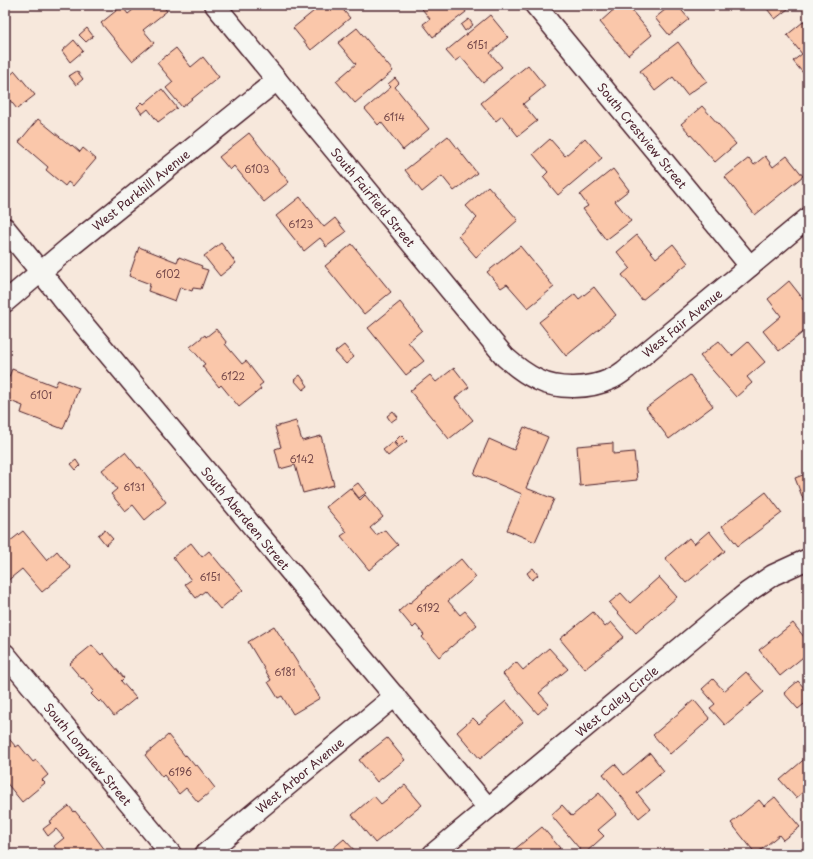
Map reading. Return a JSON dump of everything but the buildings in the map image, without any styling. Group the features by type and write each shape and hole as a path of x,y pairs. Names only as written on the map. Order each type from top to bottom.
{"street":[{"name":"South Fairfield Street","path":"215,5 505,357 526,374 539,381"},
{"name":"South Crestview Street","path":"535,5 750,266"},
{"name":"West Parkhill Avenue","path":"5,302 70,247 277,80"},
{"name":"West Fair Avenue","path":"539,381 552,385 568,387 589,386 611,380 624,372 808,218"},
{"name":"South Aberdeen Street","path":"5,228 69,307 488,808"},
{"name":"West Caley Circle","path":"433,854 748,592 773,575 808,560"},
{"name":"South Longview Street","path":"5,654 171,854"},
{"name":"West Arbor Avenue","path":"205,854 395,696"}]}
